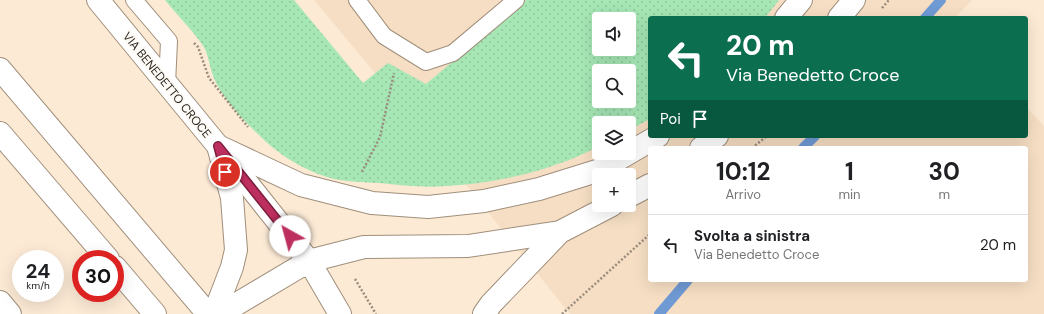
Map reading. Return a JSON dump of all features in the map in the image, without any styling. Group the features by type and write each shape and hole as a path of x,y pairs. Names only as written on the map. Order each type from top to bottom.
{"street":[{"name":"VIA BENEDETTO CROCE","path":"98,0 218,146 232,198 236,250 232,267 214,314"},
{"path":"788,16 801,0"},
{"path":"841,16 854,0"},
{"path":"0,69 208,314"},
{"path":"0,132 100,250"},
{"path":"636,149 655,138"},
{"path":"704,146 714,138"},
{"path":"218,146 301,184 372,203 428,207 484,201 539,189 600,170 617,160"},
{"path":"218,146 309,261 340,314"},
{"path":"636,192 648,185"},
{"path":"484,314 491,304 560,232 599,212"},
{"path":"220,314 309,261 364,247 468,246 560,232"},
{"path":"124,278 155,314"}],"lane":[{"path":"134,0 169,41 167,84"},
{"path":"357,0 384,36 426,62 453,53 516,0"}],"path":[{"path":"193,42 198,48 208,78 250,130"},
{"path":"360,177 367,159 380,137 391,92 399,45"},
{"path":"754,146 764,138"},
{"path":"562,314 648,236"},
{"path":"352,275 376,314"}],"shaded area":[{"path":"314,0 972,0 957,16 648,16 648,138 1028,138 1028,109 1044,126 1044,314 570,314 401,104"}],"green space":[{"path":"165,0 294,0 363,83 388,63 426,84 526,0 779,0 767,16 648,16 648,120 636,126 636,116 592,116 592,150 544,169 504,179 464,185 428,187 351,181 334,179 304,168 285,157 268,144 228,102 214,78 205,49"}],"waterway":[{"path":"927,16 941,0"},
{"path":"805,146 813,138"},
{"path":"659,314 686,282"}],"route":[{"path":"225,172 218,146 290,236"}]}
